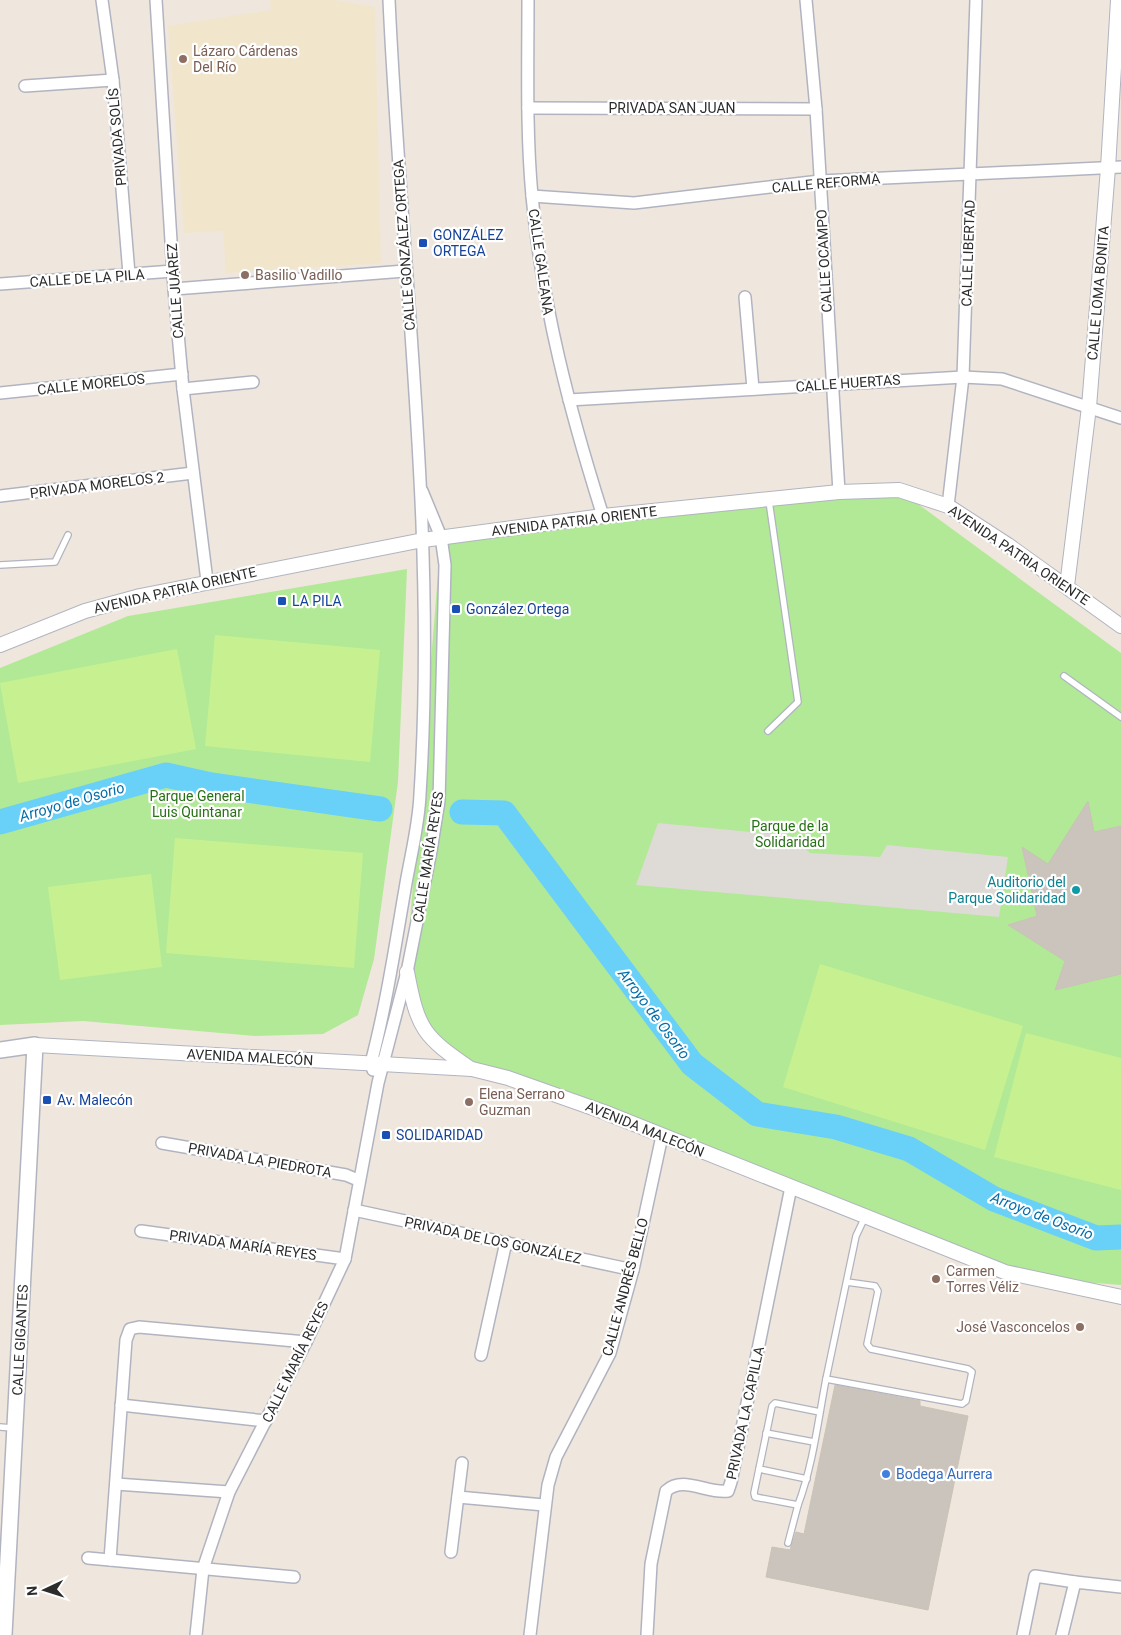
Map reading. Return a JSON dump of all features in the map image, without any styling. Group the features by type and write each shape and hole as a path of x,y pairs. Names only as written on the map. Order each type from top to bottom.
{"main road":[{"name":"AVENIDA MALECÓN","path":"0,1050 35,1045"},
{"name":"CALLE GIGANTES","path":"4,1635 8,1428 35,1045"}],"street":[{"name":"PRIVADA SOLÍS","path":"102,0 113,80 129,274"},
{"name":"CALLE JUÁREZ","path":"156,0 174,289 183,389 207,581"},
{"name":"CALLE GONZÁLEZ ORTEGA","path":"387,0 422,491 423,540"},
{"name":"CALLE GALEANA","path":"528,0 528,108 532,196 547,307 568,400 603,516"},
{"name":"CALLE OCAMPO","path":"806,0 816,109 831,384 839,492"},
{"name":"CALLE LIBERTAD","path":"948,506 963,376 976,0"},
{"name":"CALLE LOMA BONITA","path":"1067,586 1115,168 1118,0"},
{"path":"25,86 113,80"},
{"name":"PRIVADA SAN JUAN","path":"528,108 816,109"},
{"name":"CALLE REFORMA","path":"532,196 634,203 820,181 1115,168"},
{"name":"CALLE DE LA PILA","path":"0,284 173,271"},
{"path":"174,289 405,271"},
{"path":"744,297 753,389"},
{"name":"CALLE MORELOS","path":"0,393 182,374"},
{"name":"CALLE HUERTAS","path":"568,400 963,376 1002,379 1121,418"},
{"path":"183,389 252,382"},
{"name":"PRIVADA MORELOS 2","path":"0,496 193,473"},
{"name":"AVENIDA PATRIA ORIENTE","path":"0,645 85,611 140,596 207,581 440,537 603,516 769,501 839,492 899,490 948,506 1067,586 1121,626"},
{"name":"CALLE GONZÁLEZ ORTEGA","path":"422,491 440,537"},
{"name":"CALLE MARÍA REYES","path":"377,1063 407,972 432,851 439,801 445,587 445,565 440,537"},
{"name":"CALLE MARÍA REYES","path":"196,1635 203,1569 229,1492 306,1342 345,1259 358,1180 378,1083 377,1063 382,1018 420,796 425,596 423,540"},
{"path":"407,972 414,1009 423,1030 446,1052 472,1069"},
{"name":"AVENIDA MALECÓN","path":"35,1045 472,1069 508,1078 604,1112 1006,1272 1121,1297"},
{"name":"CALLE ANDRÉS BELLO","path":"530,1635 544,1505 556,1457 610,1353 633,1270 662,1136"},
{"name":"PRIVADA LA PIEDROTA","path":"162,1143 346,1175 358,1180"},
{"name":"PRIVADA LA CAPILLA","path":"647,1635 651,1564 666,1491 673,1485 680,1483 717,1493 728,1491 731,1482 791,1187"},
{"name":"PRIVADA DE LOS GONZÁLEZ","path":"354,1210 633,1270"},
{"name":"PRIVADA MARÍA REYES","path":"141,1231 345,1259"},
{"path":"481,1355 506,1242"},
{"path":"110,1560 126,1340 130,1329 139,1327 306,1342"},
{"path":"121,1405 266,1421"},
{"path":"451,1552 462,1463"},
{"path":"116,1484 229,1492"},
{"path":"458,1497 544,1505"},
{"path":"88,1558 294,1578"},
{"path":"1022,1635 1035,1576 1121,1587"},
{"path":"1062,1635 1075,1582"}],"lane":[{"path":"768,731 798,702 769,501"},
{"path":"0,565 55,562 68,535"},
{"path":"1064,676 1121,718"},
{"path":"788,1543 807,1479 856,1236 865,1217"},
{"path":"826,1379 962,1404 966,1401 968,1392 972,1372 968,1369 870,1349 867,1344 878,1292 875,1286 847,1282"},
{"path":"798,1505 756,1497 754,1494 772,1406 775,1403 820,1412"},
{"path":"766,1433 814,1442"},
{"path":"759,1470 807,1479"}],"shaded area":[{"path":"270,0 335,0 375,7 381,263 226,273 223,231 184,233 168,26 271,10"},
{"path":"658,823 791,836 810,853 880,857 887,845 1008,857 999,917 636,885"}],"green space":[{"name":"Parque de la Solidaridad","path":"899,490 1121,653 1121,1285 1034,1278 472,1069 423,1030 405,983 441,537"},
{"name":"Parque General Luis Quintanar","path":"407,569 398,782 374,959 358,1015 323,1034 255,1036 83,1021 0,1025 0,668 128,616"},
{"path":"215,635 380,650 370,762 205,746"},
{"path":"177,649 196,749 18,783 0,683"},
{"path":"175,838 363,853 354,968 166,953"},
{"path":"151,874 162,967 60,980 48,887"},
{"path":"820,964 1023,1026 985,1150 783,1087"},
{"path":"1026,1033 1121,1058 1121,1190 994,1157"}],"building":[{"name":"Auditorio del Parque Solidaridad","path":"1088,801 1094,832 1121,826 1121,974 1055,990 1065,961 1008,925 1037,916 1022,847 1048,864"},
{"name":"Bodega Aurrera","path":"835,1385 920,1401 920,1406 968,1416 928,1610 766,1577 772,1547 790,1550 796,1532 804,1534"}],"waterway":[{"name":"Arroyo de Osorio","path":"0,822 166,775 211,785 380,809"},
{"name":"Arroyo de Osorio","path":"462,812 504,813 692,1064 757,1114 836,1127 909,1149 994,1199 1096,1238 1121,1237"}],"place":[{"name":"Lázaro Cárdenas Del Río","path":"183,59"},
{"name":"GONZÁLEZ ORTEGA","path":"423,243"},
{"name":"Basilio Vadillo","path":"245,275"},
{"name":"LA PILA","path":"282,601"},
{"name":"González Ortega","path":"456,609"},
{"name":"Auditorio del Parque Solidaridad","path":"1076,890"},
{"name":"Av. Malecón","path":"47,1100"},
{"name":"Elena Serrano Guzman","path":"469,1102"},
{"name":"SOLIDARIDAD","path":"386,1135"},
{"name":"Carmen Torres Véliz","path":"936,1279"},
{"name":"José Vasconcelos","path":"1080,1327"},
{"name":"Bodega Aurrera","path":"886,1474"}]}
